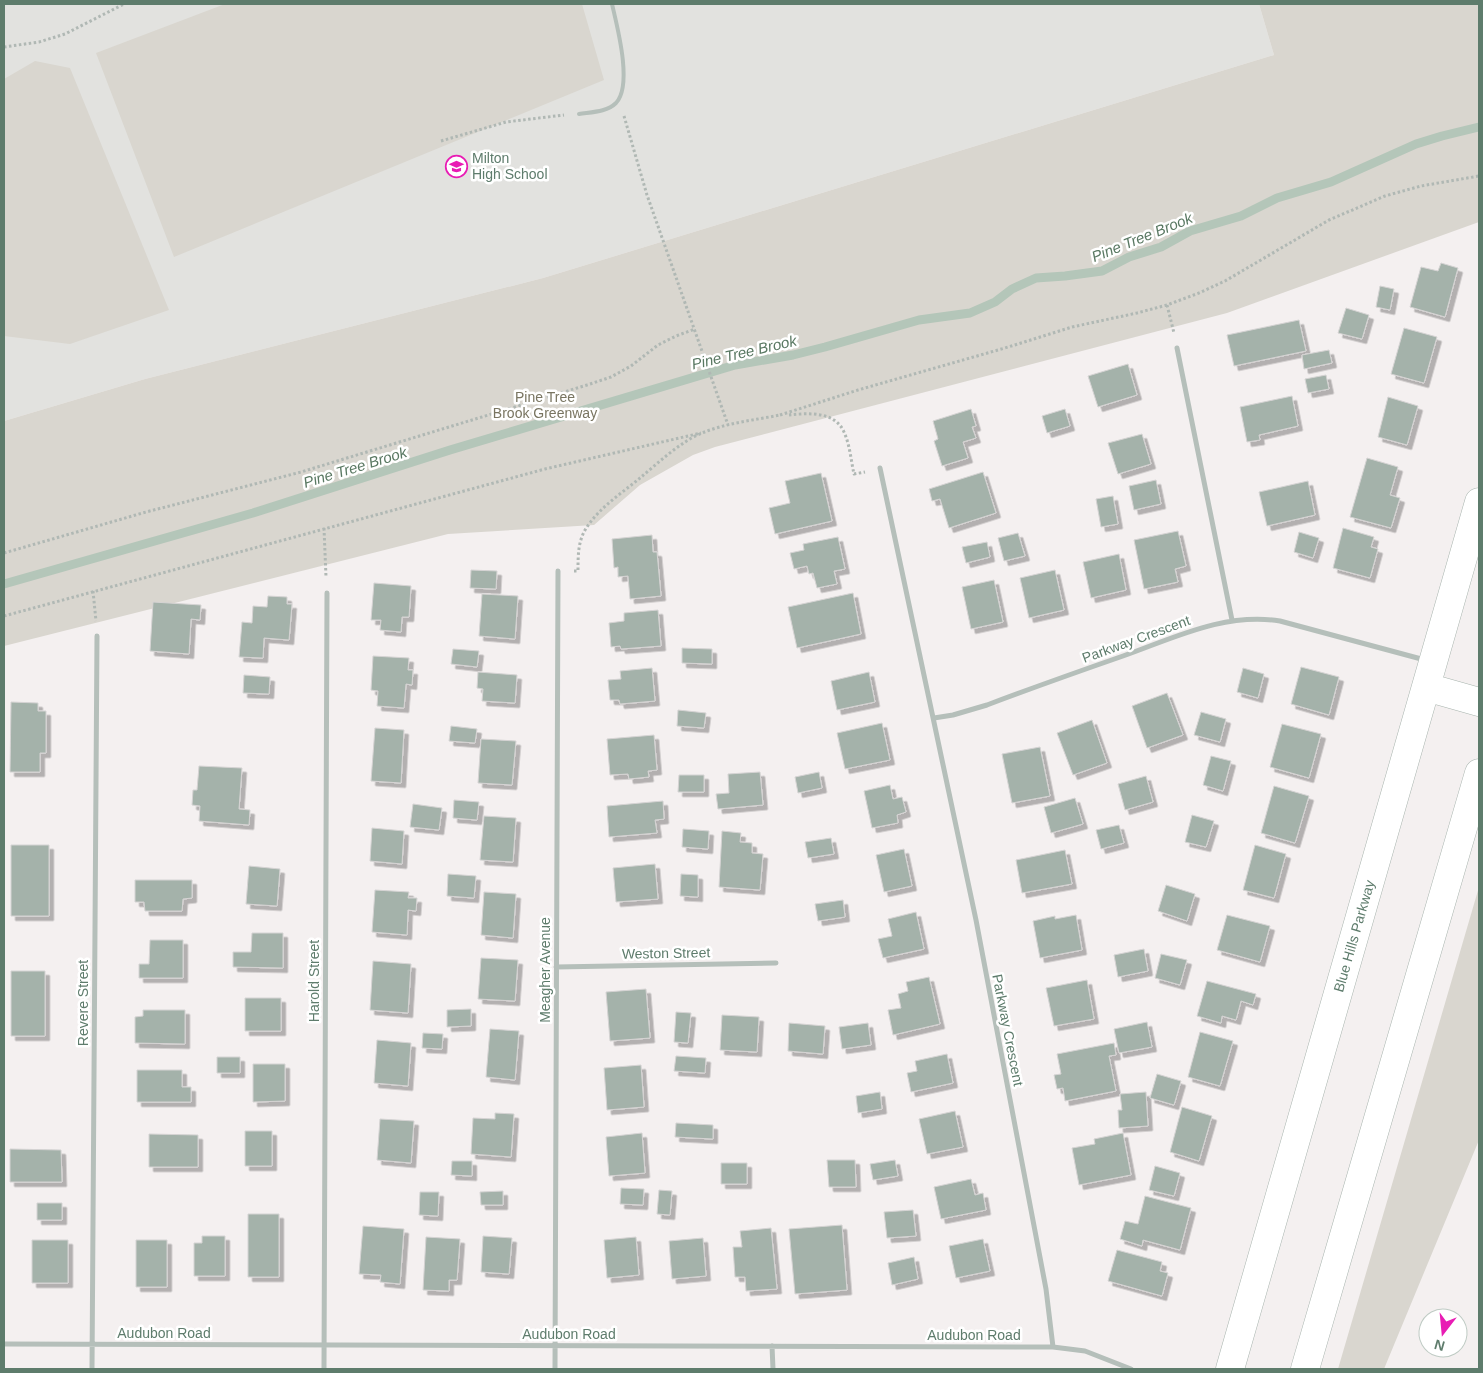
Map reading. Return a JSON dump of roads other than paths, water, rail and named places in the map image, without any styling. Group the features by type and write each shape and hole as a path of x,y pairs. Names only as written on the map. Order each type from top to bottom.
{"main road":[{"name":"Blue Hills Parkway","path":"1230,1369 1479,502"},
{"path":"1429,675 1479,702"},
{"path":"1305,1369 1479,773"}],"street":[{"path":"1177,348 1232,620"},
{"name":"Parkway Crescent","path":"880,468 976,920 1046,1289 1053,1347"},
{"name":"Meagher Avenue","path":"555,1369 558,571"},
{"name":"Harold Street","path":"324,1369 327,593"},
{"name":"Parkway Crescent","path":"934,718 953,715 987,705 1196,630 1232,620 1264,619 1280,621 1429,675"},
{"name":"Revere Street","path":"92,1369 97,636"},
{"name":"Weston Street","path":"556,967 776,963"},
{"name":"Audubon Road","path":"4,1344 1053,1347 1085,1351 1131,1369"},
{"path":"772,1346 773,1369"}],"lane":[{"path":"579,114 608,108 616,102 622,93 624,82 612,4"}],"waterway":[{"name":"Pine Tree Brook","path":"4,584 253,513 450,450 735,365 793,355 919,320 970,313 995,302 1012,289 1036,278 1102,271 1129,257 1161,247 1190,231 1241,216 1277,198 1331,182 1416,144 1479,127"}],"place":[{"name":"Milton High School","path":"456,166"}],"park label":[{"name":"Pine Tree Brook Greenway","path":"545,406"}]}
